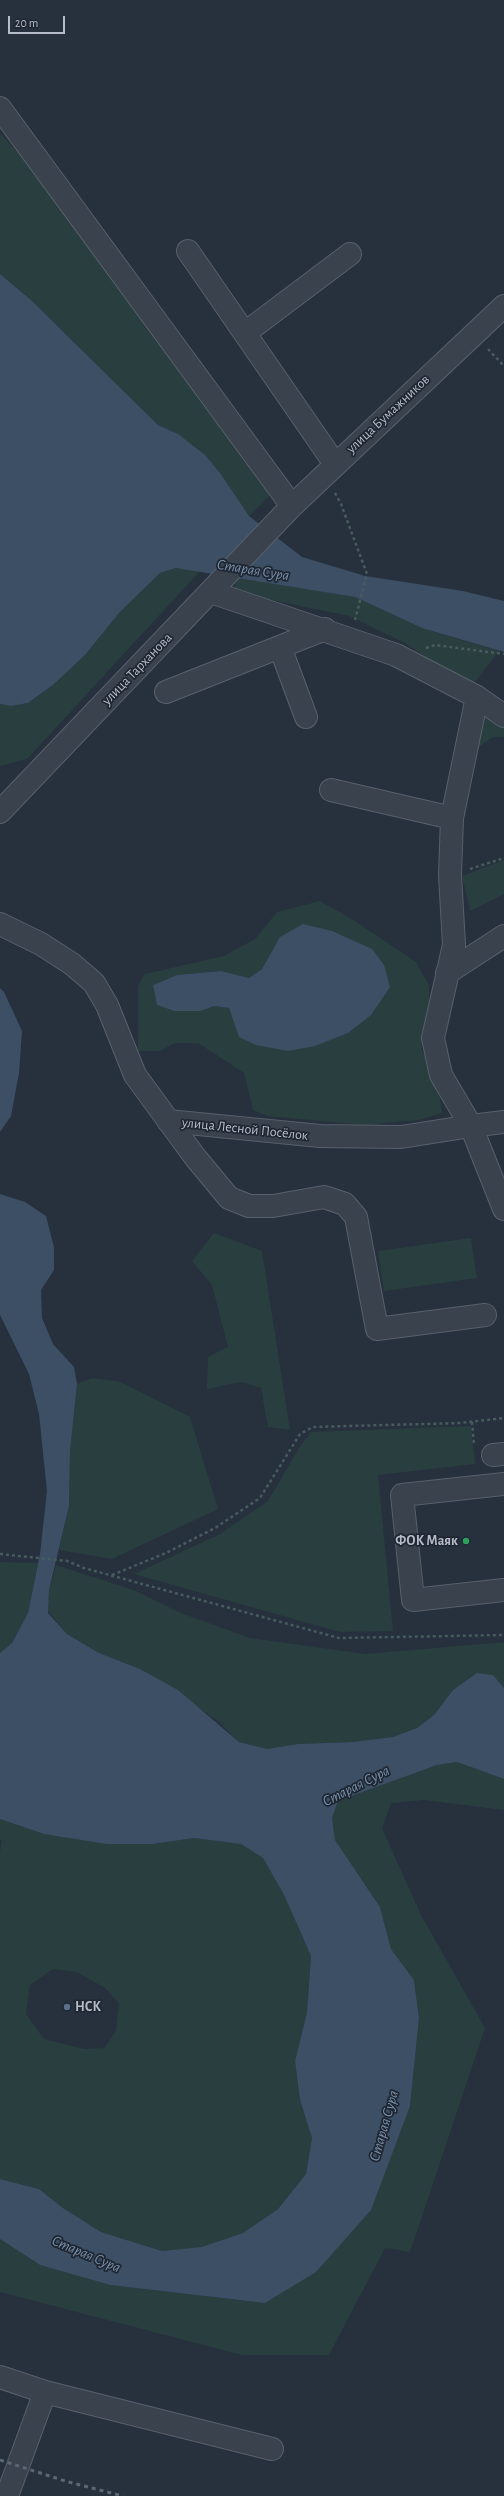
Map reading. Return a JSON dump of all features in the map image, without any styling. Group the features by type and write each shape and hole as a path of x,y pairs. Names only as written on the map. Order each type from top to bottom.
{"street":[{"path":"0,108 292,506"},
{"path":"188,251 335,464"},
{"path":"245,333 350,254"},
{"name":"улица Бумажников","path":"274,525 335,464 504,306"},
{"name":"улица Тарханова","path":"0,812 274,525"},
{"path":"211,592 325,629 396,655 477,697 504,716"},
{"path":"166,692 325,629"},
{"path":"280,647 306,716"},
{"path":"477,697 452,818 450,874 454,945 433,1038 441,1075 471,1126 504,1209"},
{"path":"331,790 452,818"},
{"name":"улица Лесной Посёлок","path":"0,924 47,948 72,964 94,983 107,1005 135,1075 168,1121 320,1136 402,1137 504,1122"},
{"path":"447,973 504,936"},
{"path":"168,1121 228,1198 249,1206 273,1206 324,1197 345,1204 356,1217 377,1329 485,1315"},
{"path":"504,1484 402,1495 413,1600 504,1590"},
{"path":"0,2377 45,2392 272,2449"},
{"path":"7,2496 45,2392"}],"path":[{"path":"486,346 504,366"},
{"path":"334,492 341,504 367,574 360,603"},
{"path":"396,655 434,645 504,654"},
{"path":"484,866 504,858"},
{"path":"111,1575 166,1553 215,1528 260,1498 300,1434 313,1427 460,1423 504,1418"},
{"path":"0,1554 67,1561 111,1575 339,1638 504,1635"}],"green space":[{"path":"0,133 69,210 273,492 249,516 178,434 158,425 31,300 0,274"},
{"path":"176,568 201,570 27,759 0,766 0,704 11,706 28,703 53,685 85,655 119,613 160,573"},
{"path":"237,576 355,597 422,628 499,651 475,682 444,669 405,643 349,616 233,592"},
{"path":"480,706 504,722 504,737 493,737 473,751"},
{"path":"504,860 504,894 470,911 462,876"},
{"path":"320,901 355,921 416,962 429,985 429,1016 421,1046 439,1094 442,1113 419,1120 364,1125 268,1116 253,1110 244,1073 198,1043 175,1043 160,1051 138,1051 138,986 145,974 224,956 255,939 277,912","holes":["280,937 234,1020 229,1008 214,1006 174,1011 157,1005 153,985 177,975 221,971 249,978 262,969"]},
{"path":"214,1233 262,1251 290,1430 268,1427 261,1388 241,1382 207,1389 208,1357 228,1347 212,1285 192,1261"},
{"path":"471,1238 477,1278 384,1291 378,1251"},
{"path":"92,1378 121,1382 190,1417 218,1509 112,1559 59,1550 69,1506 70,1451 77,1384"},
{"path":"471,1426 475,1464 378,1475 393,1631 340,1632 134,1574 220,1534 268,1501 299,1448 311,1432"},
{"path":"0,1562 38,1563 28,1613 12,1643 0,1653"},
{"path":"56,1565 136,1591 181,1613 250,1638 366,1654 504,1642 504,1688 493,1675 453,1690 434,1715 417,1728 393,1737 352,1742 298,1744 267,1749 239,1742 217,1720 140,1669 99,1653 67,1634 48,1611 49,1590"},
{"path":"457,1762 504,1779 504,1810 424,1800 391,1803 382,1828 421,1915 485,2028 410,2252 385,2248 329,2355 242,2355 0,2292 0,2239 40,2265 110,2285 265,2303 410,2106 419,2018 414,1980 391,1949 380,1907 335,1840 332,1818 338,1801 437,1765"},
{"path":"0,1819 44,1834 153,1844 194,1838 241,1844 263,1858 284,1895 311,1956 307,2012 295,2061 300,2100 312,2138 306,2174 278,2209 243,2233 202,2248 162,2251 101,2232 63,2208 39,2189 0,2179 0,1851 2,1841 0,1840","holes":["53,1969 77,1972 105,1988 119,2003 116,2031 104,2048 84,2049 44,2039 26,2014 30,1985"]}],"water":[{"name":"Старая Сура","path":"0,274 31,300 158,425 178,434 205,455 220,473 249,516 302,557 365,576 463,591 504,601 504,652 422,628 355,597 176,568 160,573 119,613 85,655 53,685 28,703 11,706 0,704"},
{"path":"303,924 332,931 372,949 384,965 390,987 371,1015 348,1033 315,1046 288,1051 256,1045 239,1037 229,1008 214,1006 200,1011 174,1011 157,1005 153,985 177,975 221,971 249,978 262,969 280,937"},
{"path":"0,988 4,992 22,1031 19,1073 11,1116 0,1132"},
{"name":"Старая Сура","path":"0,1194 25,1202 46,1216 54,1247 54,1270 41,1290 42,1318 53,1344 74,1367 77,1384 70,1451 69,1506 49,1590 48,1613 67,1634 99,1653 140,1669 178,1690 239,1742 267,1749 298,1744 352,1742 393,1737 417,1728 434,1715 453,1690 477,1673 493,1675 504,1688 504,1779 457,1762 437,1765 338,1801 332,1818 335,1840 380,1907 391,1949 414,1980 419,2018 410,2106 371,2210 316,2272 265,2303 110,2285 40,2265 0,2239 0,2179 39,2189 63,2208 101,2232 162,2251 202,2247 243,2233 278,2209 306,2174 312,2138 300,2100 295,2061 307,2012 311,1956 284,1895 263,1858 241,1844 194,1838 153,1844 107,1844 44,1834 0,1819 0,1653 12,1643 28,1613 40,1554 47,1491 39,1414 29,1374 0,1315"}],"railway":[{"path":"0,2460 65,2481 123,2496"}],"place":[{"name":"ФОК Маяк","path":"466,1541"},
{"name":"НСК","path":"67,2007"}]}
